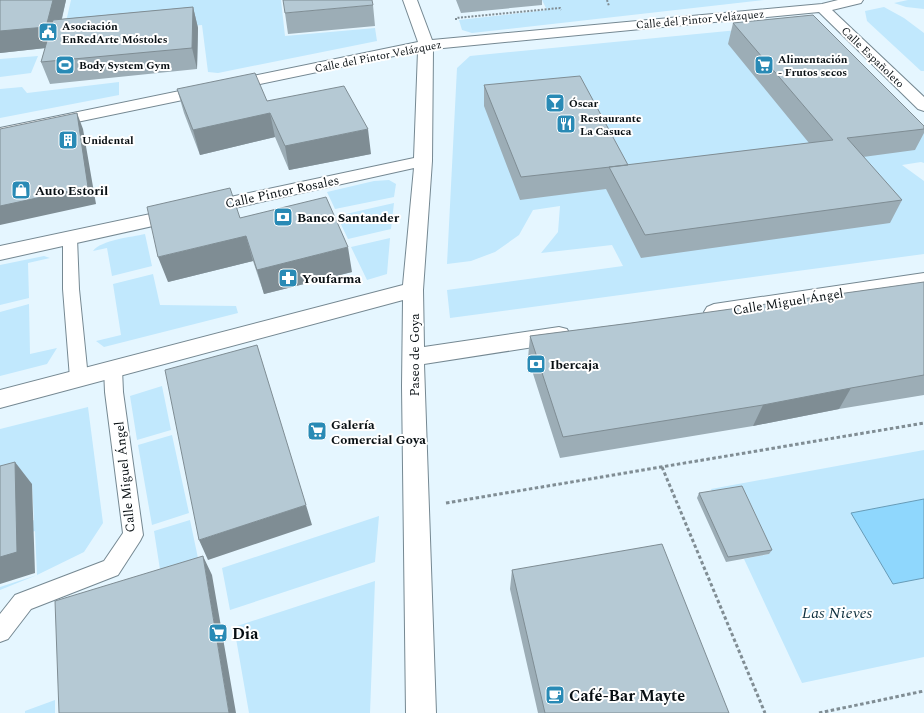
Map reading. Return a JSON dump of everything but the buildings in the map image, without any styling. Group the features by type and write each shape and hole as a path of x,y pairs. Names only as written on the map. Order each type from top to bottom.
{"street":[{"name":"Paseo de Goya","path":"410,0 426,44 423,161 413,290 413,386 420,713"},
{"name":"Calle del Pintor Velázquez","path":"0,133 426,44 822,8 856,0"},
{"name":"Calle Españoleto","path":"822,8 924,106"},
{"name":"Calle Pintor Rosales","path":"0,253 423,161"},
{"name":"Calle Miguel Ángel","path":"696,315 924,280"},
{"path":"0,399 413,290"},
{"path":"414,357 578,332"}],"lane":[{"path":"70,238 71,289 79,378"},
{"name":"Calle Miguel Ángel","path":"0,631 23,602 111,568 133,535 114,392 113,369"}],"path":[{"path":"490,14 539,9"},
{"path":"416,508 924,423"},
{"path":"662,467 766,713"},
{"path":"819,713 924,691"}],"green space":[{"path":"71,0 281,0 285,36 375,28 377,41 218,73 208,72 202,25 62,39"},
{"path":"542,0 764,0 472,33 462,30 459,20 547,10"},
{"path":"908,0 924,0 924,9 906,7 894,3"},
{"path":"884,7 904,18 924,33 924,71 921,71 867,21 865,11"},
{"path":"810,23 924,132 924,163 921,162 902,165 924,181 924,254 450,318 447,290 623,266 612,245 541,253 558,232 560,206 533,210 519,235 495,252 471,261 447,264 457,68 470,56"},
{"path":"38,56 31,73 0,77 0,59"},
{"path":"119,82 119,95 0,118 0,89 22,87 27,93"},
{"path":"389,180 396,184 394,197 335,209 327,192 374,181"},
{"path":"394,203 391,229 348,239 337,216"},
{"path":"145,234 152,266 112,276 107,248 93,251 103,244"},
{"path":"390,238 387,274 367,280 351,247"},
{"path":"44,256 50,258 28,263 29,298 0,305 0,265"},
{"path":"153,274 160,305 236,306 238,313 104,347 96,341 121,335 113,284"},
{"path":"29,304 30,354 57,348 47,364 0,376 0,312"},
{"path":"162,386 171,430 137,440 130,396"},
{"path":"88,407 103,523 84,552 37,575 35,531 27,534 27,523 34,520 32,484 0,493 0,429"},
{"path":"172,435 189,513 152,525 138,445"},
{"name":"Las Nieves","path":"924,450 924,499 851,513 893,584 924,578 924,657 802,683 744,559 769,554 714,496 711,489"},
{"path":"379,516 375,562 230,610 222,568"},
{"path":"190,520 199,563 161,576 154,531"},
{"path":"37,575 0,590 0,587"},
{"path":"375,581 370,713 249,713 234,627"},
{"path":"55,700 55,713 25,713 25,711"}],"water":[{"path":"924,499 924,578 893,584 851,513"}],"place":[{"name":"Asociación EnRedArte Móstoles","path":"48,32"},
{"name":"Body System Gym","path":"65,65"},
{"name":"Alimentación - Frutos secos","path":"764,65"},
{"name":"Óscar","path":"555,103"},
{"name":"Restaurante La Casuca","path":"566,124"},
{"name":"Unidental","path":"68,140"},
{"name":"Auto Estoril","path":"21,190"},
{"name":"Banco Santander","path":"283,217"},
{"name":"Youfarma","path":"288,278"},
{"name":"Ibercaja","path":"536,364"},
{"name":"Galería Comercial Goya","path":"317,431"},
{"name":"Dia","path":"218,633"},
{"name":"Café-Bar Mayte","path":"555,695"}]}
